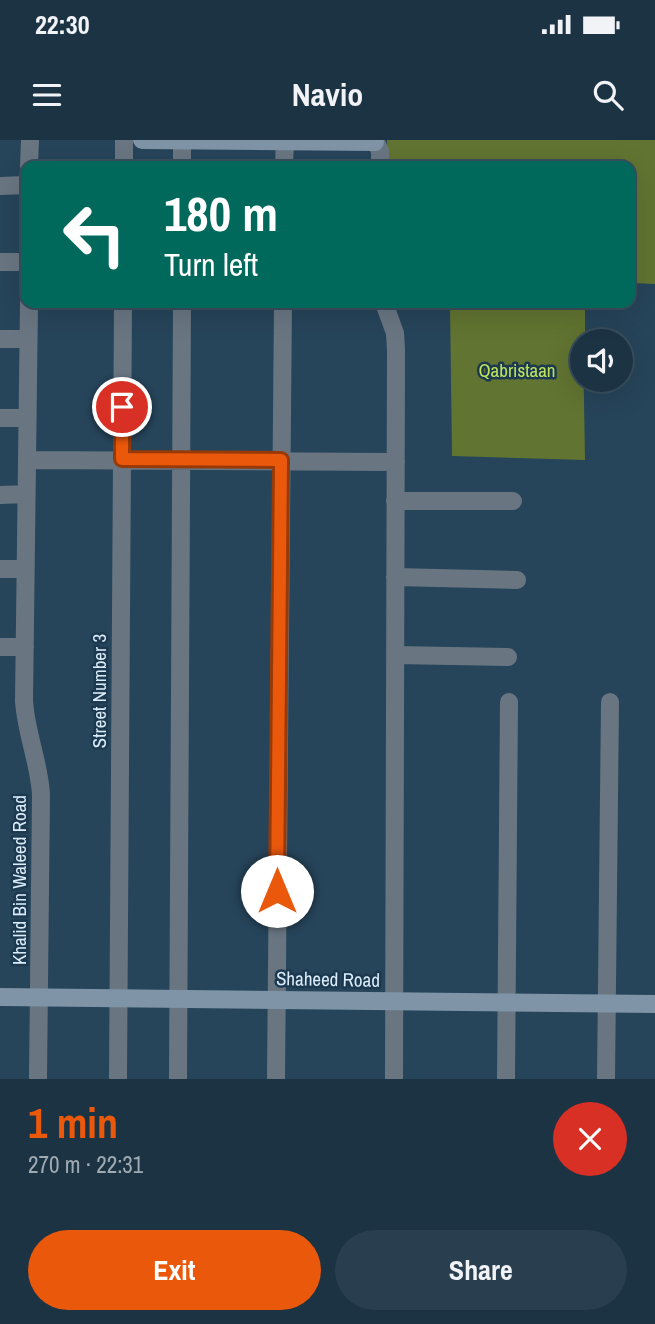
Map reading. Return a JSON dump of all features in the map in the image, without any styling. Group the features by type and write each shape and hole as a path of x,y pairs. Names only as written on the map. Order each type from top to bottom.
{"street":[{"path":"30,140 30,161"},
{"path":"124,140 124,161"},
{"path":"142,140 375,141 380,151 380,161"},
{"path":"182,140 182,161"},
{"path":"284,161 285,141"},
{"path":"0,186 21,185"},
{"path":"0,262 21,262"},
{"name":"Khalid Bin Waleed Road","path":"29,308 25,715 41,794 38,1079"},
{"name":"Street Number 3","path":"118,1079 123,308"},
{"path":"178,1079 182,308"},
{"path":"276,1079 283,308"},
{"path":"386,308 394,333 396,461 394,1079"},
{"path":"0,339 28,339"},
{"path":"0,418 27,418"},
{"path":"26,460 396,461"},
{"path":"0,495 26,494"},
{"path":"396,501 513,501"},
{"path":"0,569 25,569"},
{"path":"396,577 517,580"},
{"path":"0,647 25,647"},
{"path":"395,655 508,657"},
{"path":"506,1079 509,702"},
{"path":"606,1079 610,702"},
{"name":"Shaheed Road","path":"0,997 655,1004"}],"green space":[{"path":"387,140 655,140 655,284 635,283 635,161 387,161"},
{"name":"Qabristaan","path":"450,308 585,308 585,329 570,329 570,392 584,392 585,460 452,456"}],"route":[{"path":"122,407 122,459 281,460 277,891"}]}
